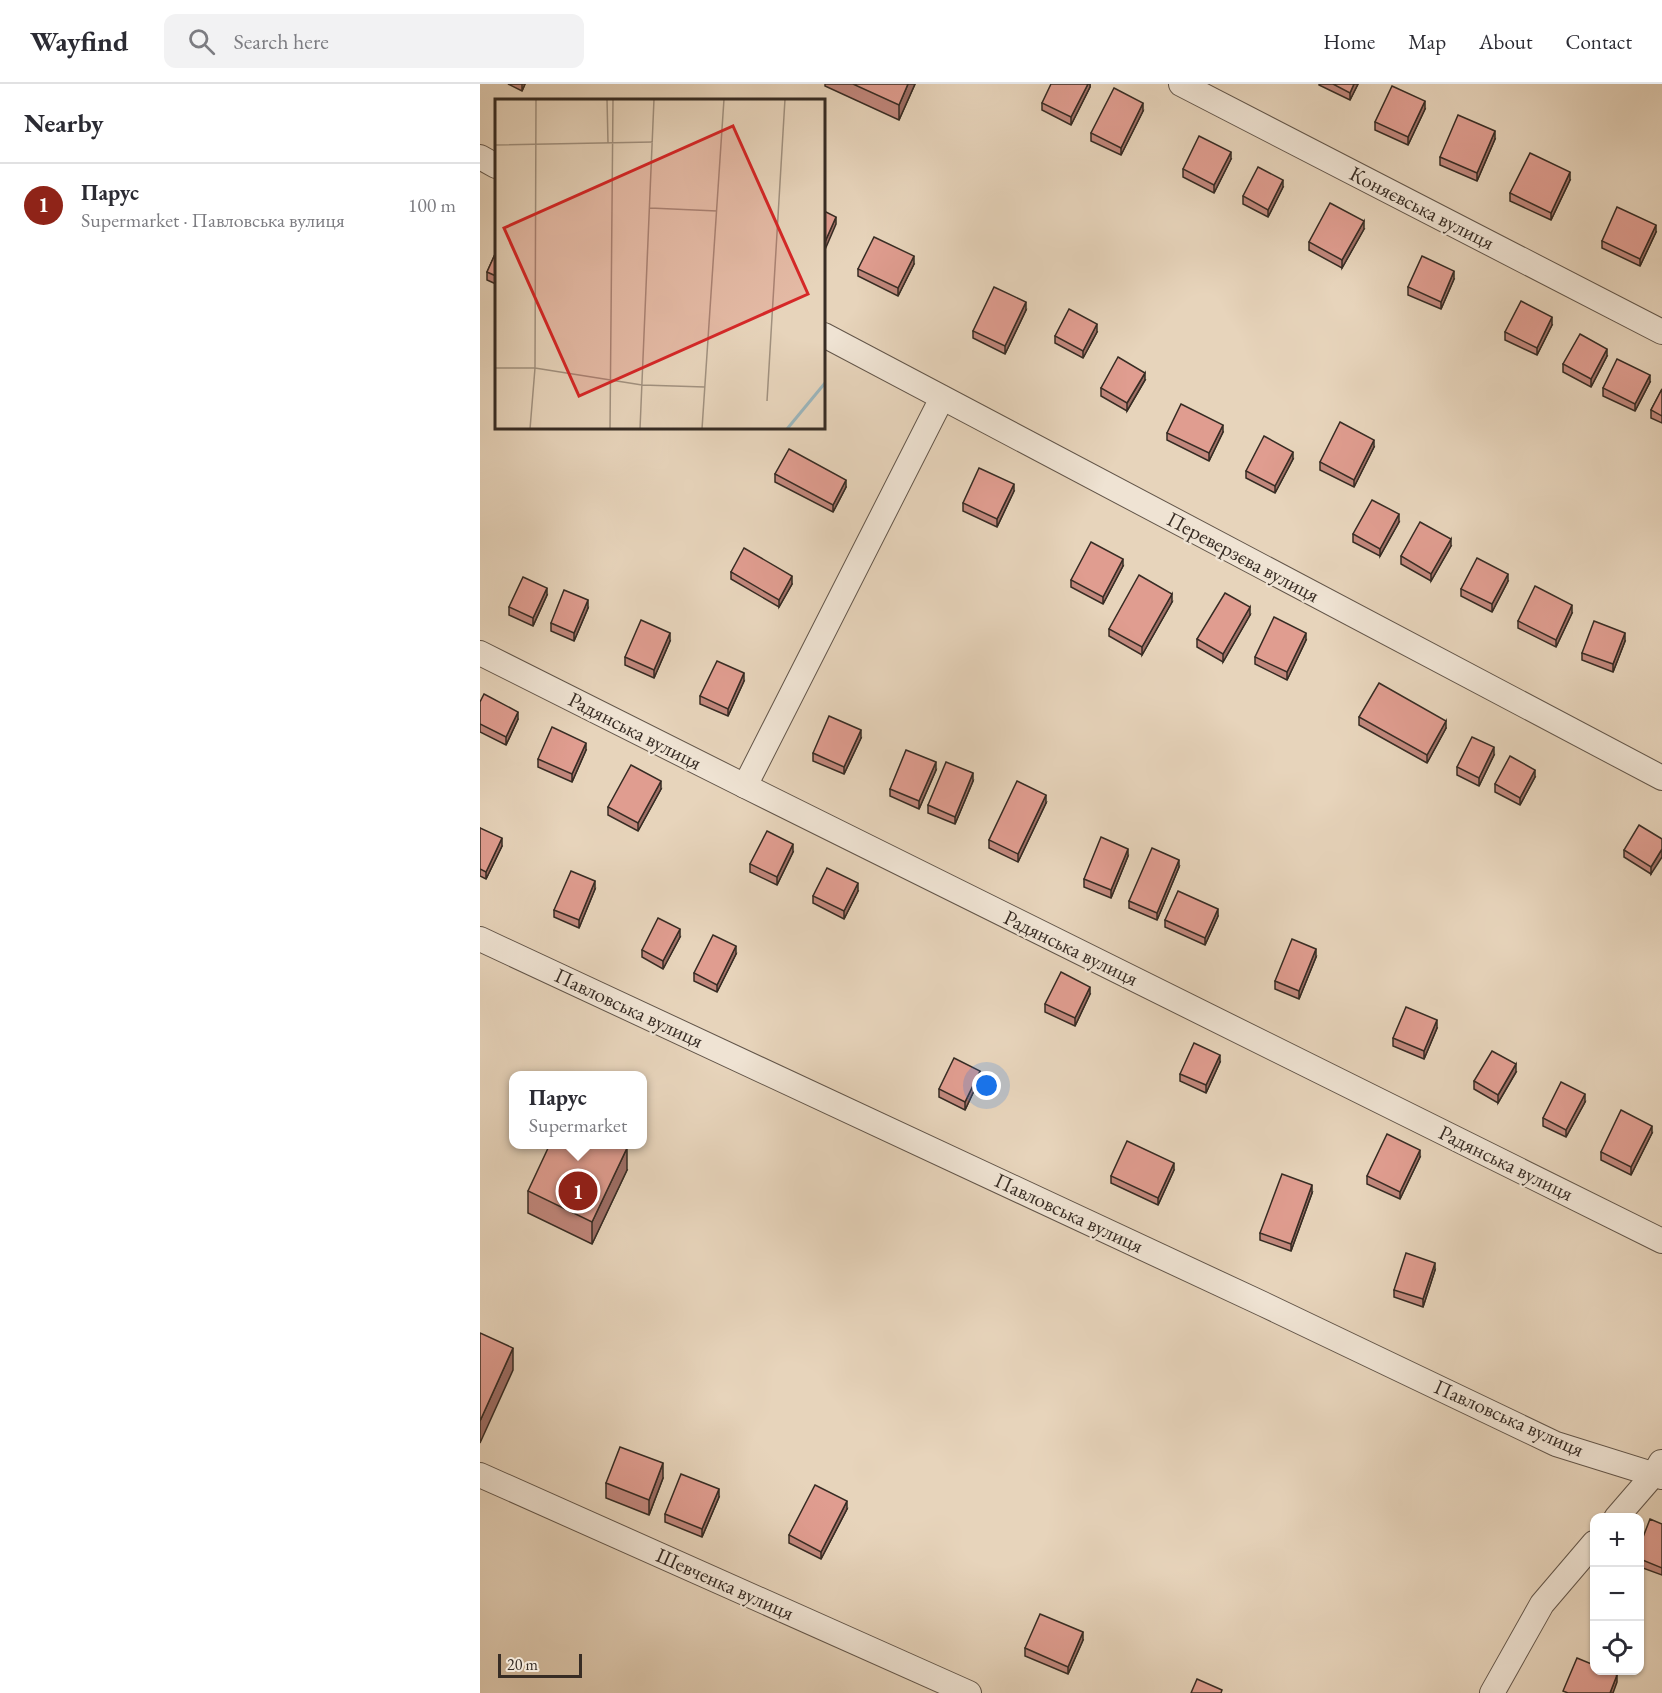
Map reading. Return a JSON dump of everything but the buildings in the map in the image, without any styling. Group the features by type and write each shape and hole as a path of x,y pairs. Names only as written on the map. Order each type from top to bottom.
{"street":[{"name":"Коняєвська вулиця","path":"1181,84 1662,332"},
{"path":"480,157 495,165"},
{"name":"Переверзєва вулиця","path":"825,336 1662,778"},
{"path":"745,786 942,398"},
{"name":"Радянська вулиця","path":"480,653 1662,1241"},
{"name":"Павловська вулиця","path":"480,939 1263,1304 1556,1444 1659,1471"},
{"path":"1621,1513 1659,1471"},
{"name":"Шевченка вулиця","path":"480,1475 969,1693"},
{"path":"1492,1693 1542,1604 1590,1548"}],"place":[{"name":"Парус","path":"578,1191"}]}
